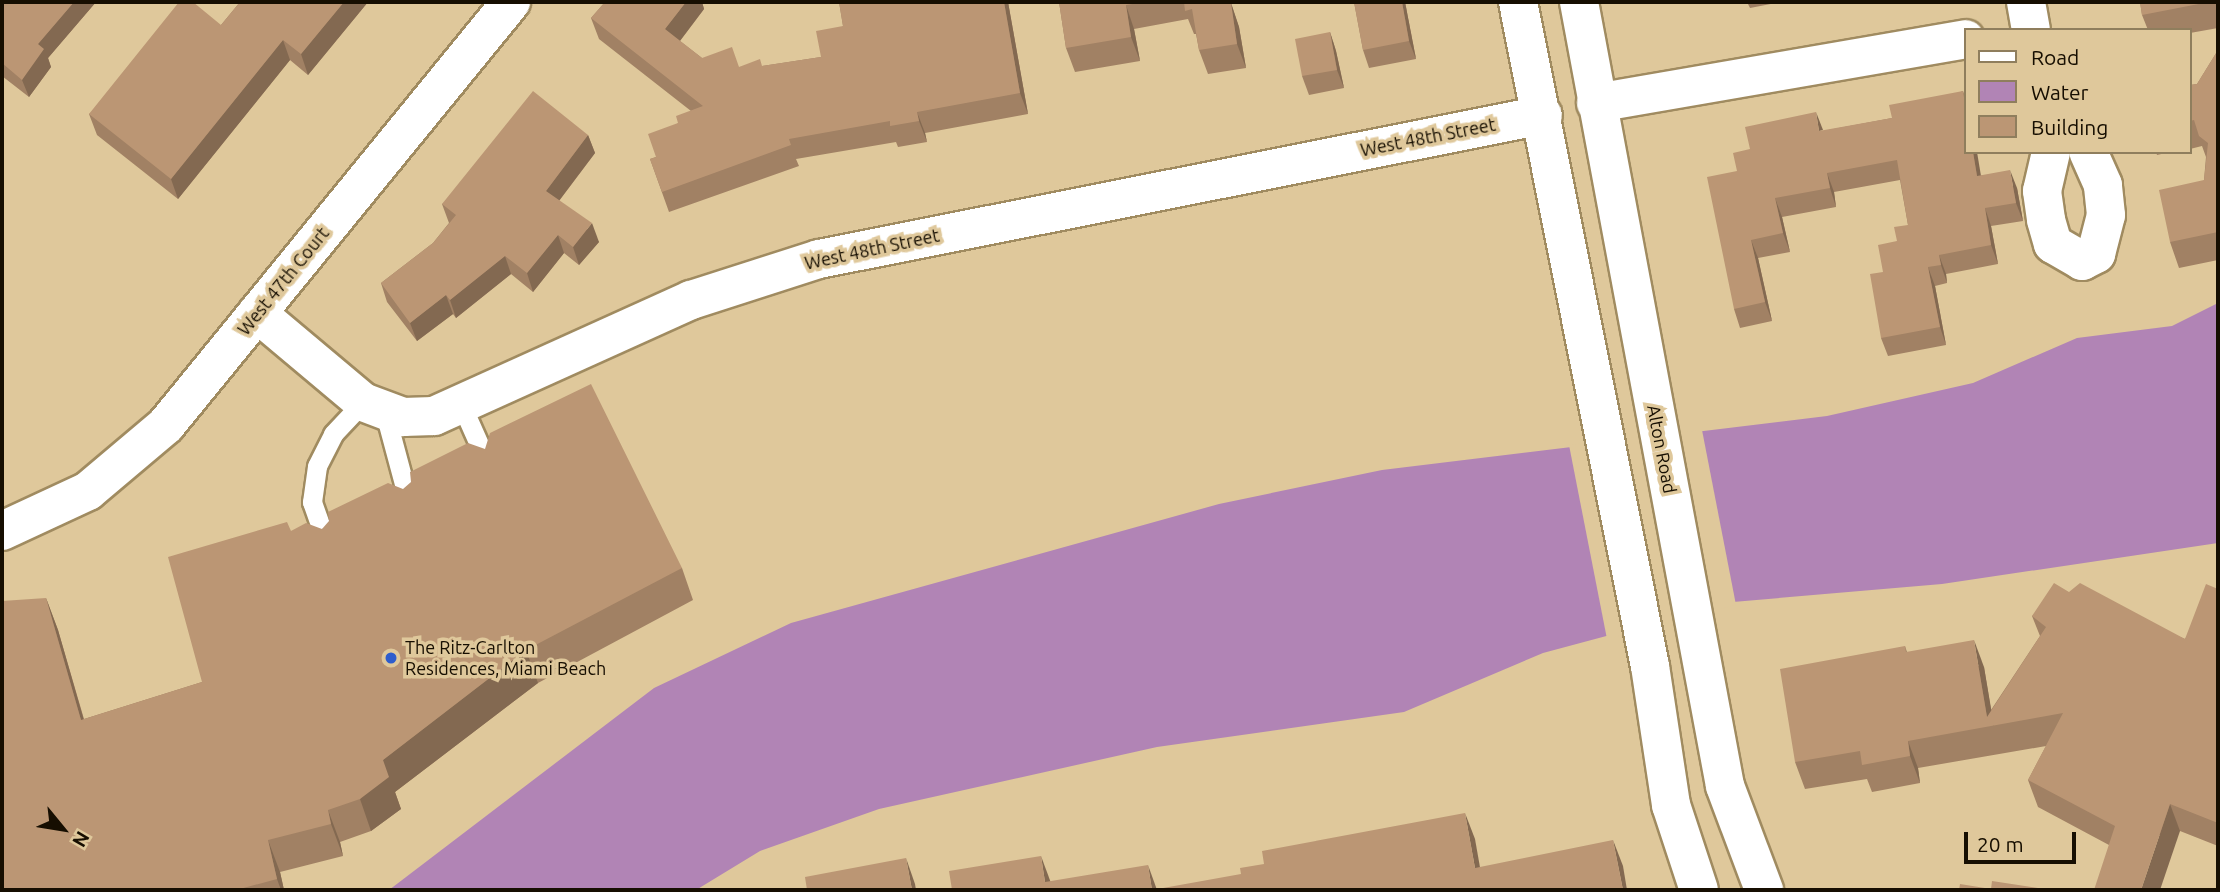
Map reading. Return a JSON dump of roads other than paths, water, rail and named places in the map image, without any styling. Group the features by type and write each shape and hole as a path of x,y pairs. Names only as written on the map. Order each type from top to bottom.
{"street":[{"name":"West 47th Court","path":"13,527 88,491 139,453 166,425 511,2"},
{"path":"1518,2 1543,115 1650,666 1671,804 1699,890"},
{"name":"Alton Road","path":"1579,2 1725,786 1764,890"},
{"path":"1597,103 1965,39"},
{"name":"West 48th Street","path":"374,407 421,418 462,406 691,300 819,259 1543,115"},
{"path":"2051,154 2042,191 2053,244 2082,261 2096,254 2106,215 2103,185 2089,154"},
{"path":"257,313 374,407"}],"lane":[{"path":"462,406 491,470"},
{"path":"329,550 312,502 317,466 333,434 374,407 411,510"}],"water":[{"path":"2218,303 2218,543 1942,584 1733,602 1543,653 1404,712 1157,747 879,809 760,851 696,890 389,890 654,688 791,623 1219,504 1382,470 1827,416 1973,383 2077,338 2172,326"}],"place":[{"name":"The Ritz-Carlton Residences, Miami Beach","path":"391,658"}]}
